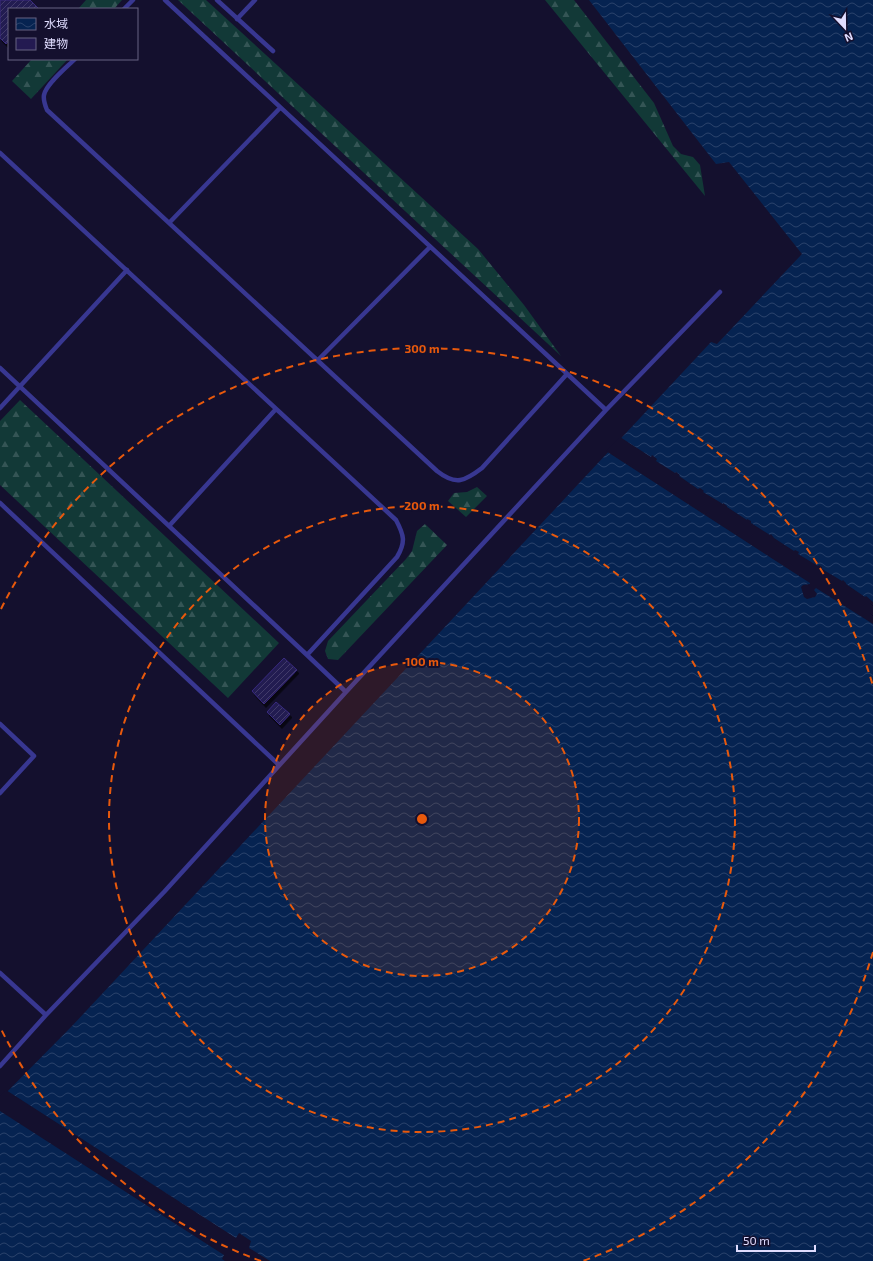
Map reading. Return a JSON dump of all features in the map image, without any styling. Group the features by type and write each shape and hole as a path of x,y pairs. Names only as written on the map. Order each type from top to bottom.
{"lane":[{"path":"125,8 133,0"},
{"path":"165,0 606,410"},
{"path":"217,0 273,51"},
{"path":"237,19 256,0"},
{"path":"74,60 49,86 44,94 44,102 47,110 170,222 445,478 460,481 470,477 482,468 567,374"},
{"path":"170,222 280,108"},
{"path":"0,153 396,520 404,539 403,548 398,557 307,655"},
{"path":"318,360 430,247"},
{"path":"0,408 127,270"},
{"path":"0,1066 164,892 606,410 720,292"},
{"path":"0,368 346,692"},
{"path":"169,526 276,409"},
{"path":"0,503 279,765"},
{"path":"0,724 34,756 0,793"},
{"path":"0,973 46,1016"},
{"path":"0,1056 5,1060"}],"green space":[{"path":"86,0 122,0 115,8 79,8"},
{"path":"178,0 206,0 478,249 524,305 561,356"},
{"path":"545,0 574,0 654,103 673,146 681,154 693,157 700,165 705,196"},
{"path":"31,60 67,60 31,99 12,81"},
{"path":"20,400 279,643 228,698 0,485 0,421"},
{"path":"477,487 487,496 466,517 448,501 454,493 467,492"},
{"path":"425,524 447,545 338,660 328,659 325,651 328,641 406,559 412,551 417,531"}],"water":[{"path":"589,0 873,0 873,1261 0,1261 0,1099 73,1025 711,342 717,344 802,254 729,162 716,164"}],"pier":[{"path":"620,437 651,457 652,455 657,459 656,461 675,473 676,472 680,475 679,476 698,489 700,488 704,491 703,492 723,503 747,520 751,521 751,523 770,535 771,534 774,538 794,551 799,552 798,554 818,566 819,565 822,569 842,581 843,580 846,584 865,597 866,596 873,602 873,624 816,588 814,590 817,594 815,597 807,599 804,597 801,587 810,583 606,451"},
{"path":"6,1090 236,1238 239,1233 251,1241 249,1248 270,1261 225,1261 222,1259 224,1255 0,1111 0,1096"}],"building":[{"path":"0,0 30,0 38,8 8,8 8,41 6,44 0,38"},
{"path":"284,658 297,670 264,704 252,691"},
{"path":"276,702 290,714 280,725 267,712"}]}
